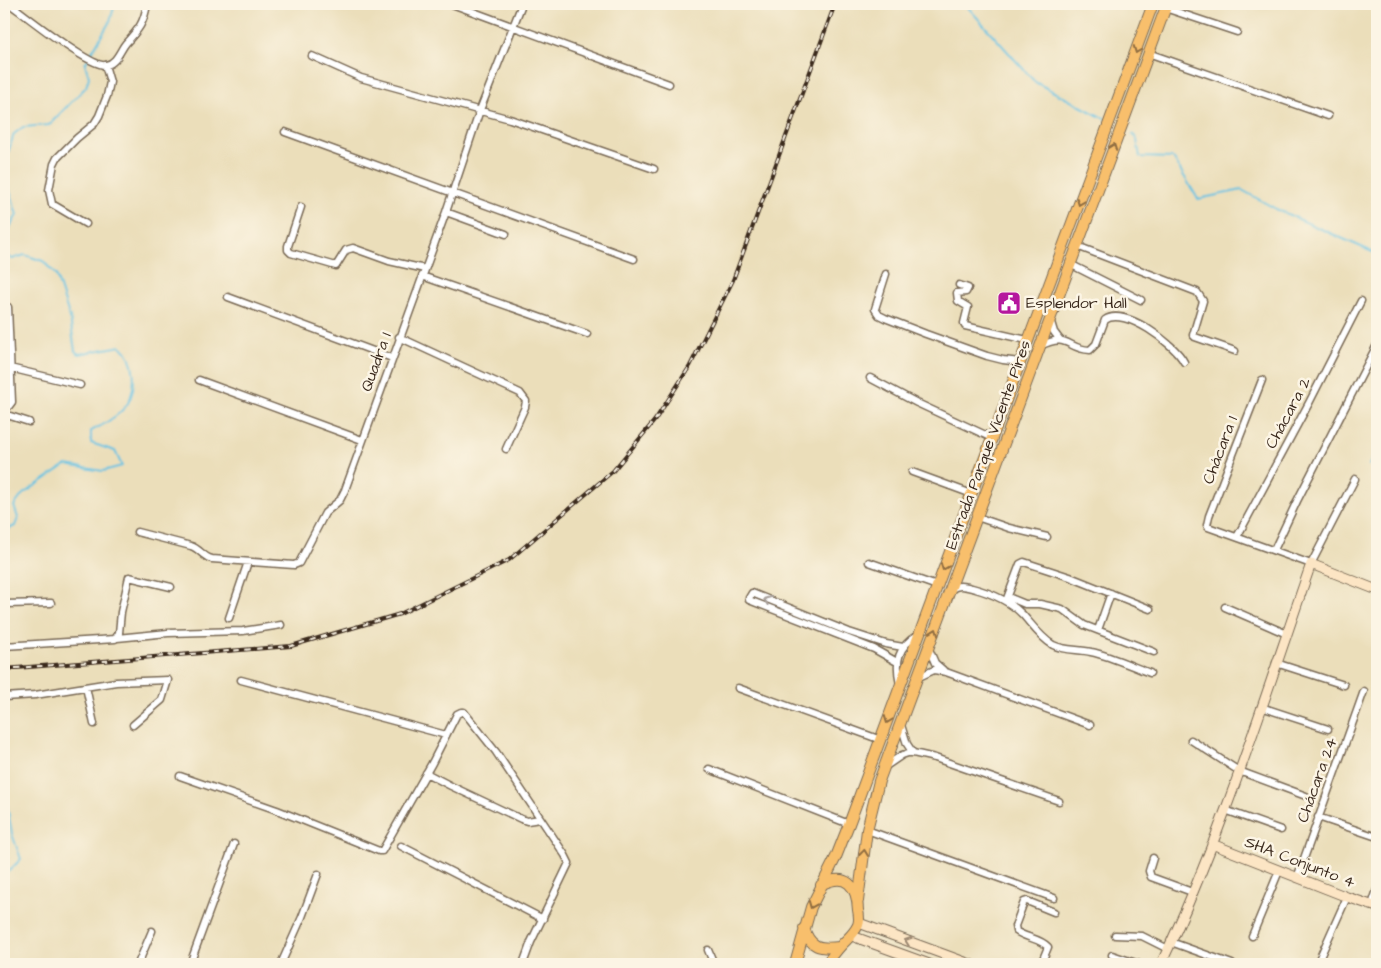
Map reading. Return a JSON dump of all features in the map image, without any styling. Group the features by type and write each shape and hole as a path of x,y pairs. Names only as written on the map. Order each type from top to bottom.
{"main road":[{"path":"1153,4 1160,10 1159,24"},
{"name":"Estrada Parque Vicente Pires","path":"821,884 836,857 849,824 1153,4"},
{"name":"Estrada Parque Vicente Pires","path":"858,901 873,799 1166,6"},
{"path":"981,505 972,494 987,490"},
{"path":"795,964 804,927 821,884 836,879 851,884 856,892 859,923 852,936 839,947 826,964"},
{"path":"804,927 807,938 818,947 839,947"}],"street":[{"path":"10,4 85,57 102,65 110,82 108,96 94,124 57,158 52,170 50,183 52,204 86,224"},
{"path":"102,65 115,60 125,44 138,31 145,17 147,4"},
{"path":"452,4 668,84"},
{"name":"Quadra 1","path":"138,532 197,548 207,558 294,565 300,563 325,513 342,496 446,212 480,110 522,4"},
{"path":"1166,6 1237,32"},
{"path":"1148,52 1328,116"},
{"path":"312,56 361,78 480,110 654,169"},
{"path":"285,132 634,259"},
{"path":"301,207 288,246 288,250 291,253 335,266 339,263 346,250 353,248 389,262 423,272 587,334"},
{"path":"446,212 506,234"},
{"path":"1077,246 1198,292 1202,301 1192,332 1193,336 1235,351"},
{"path":"1070,264 1141,300"},
{"path":"886,274 875,309 879,315 988,356 1020,362"},
{"path":"959,285 968,288 966,292 957,293 958,301 968,307 965,326 1027,340"},
{"path":"228,297 392,358"},
{"name":"Chácara 2","path":"1237,537 1313,396 1361,301"},
{"path":"4,406 12,404 8,307"},
{"path":"1040,346 1049,341 1060,340 1090,350 1096,344 1105,320 1116,316 1142,326 1158,335 1173,346 1184,362"},
{"path":"1050,320 1054,332 1060,340"},
{"path":"399,337 520,393 526,401 525,407 506,448"},
{"path":"1274,550 1377,345"},
{"path":"10,368 80,385"},
{"path":"870,378 917,403 992,438"},
{"path":"199,380 362,440"},
{"name":"Chácara 1","path":"1237,537 1210,528 1207,525 1262,380"},
{"path":"4,414 29,422"},
{"path":"912,472 972,494"},
{"path":"1161,964 1225,810 1311,564 1355,479"},
{"path":"977,517 1009,528 1047,537"},
{"path":"1237,537 1377,590"},
{"path":"229,618 248,562"},
{"path":"870,562 937,586"},
{"path":"1007,599 1020,564 1024,562 1150,609"},
{"path":"956,571 960,581 967,587"},
{"path":"117,638 129,577 171,587"},
{"path":"951,590 956,586 967,587 1025,604 1040,604 1062,609 1077,621 1154,652"},
{"path":"807,620 752,594 749,598 749,600 847,635 897,662"},
{"path":"1098,630 1111,594"},
{"path":"1007,599 1054,645 1070,650 1092,652 1150,672"},
{"path":"4,604 51,603"},
{"path":"1225,607 1286,634"},
{"path":"4,646 105,641 168,633 243,631 280,625"},
{"path":"900,688 897,662 903,647 911,638 920,633"},
{"path":"847,635 903,647"},
{"path":"874,650 876,641"},
{"path":"929,649 935,663 946,672"},
{"path":"1276,663 1344,685"},
{"path":"918,677 934,670 946,672 1090,725"},
{"path":"4,697 35,695 116,682 168,680 162,700 133,725"},
{"path":"241,680 446,735"},
{"path":"86,687 94,724"},
{"path":"738,688 880,740"},
{"name":"Chácara 24","path":"1297,878 1364,691"},
{"path":"1261,707 1328,729"},
{"path":"180,776 276,810 381,851 389,840 457,714 461,712 466,713 496,752 569,863 531,942 523,964"},
{"path":"901,725 907,744 913,753"},
{"path":"1191,740 1239,772 1306,796"},
{"path":"885,766 908,752 913,753 935,758 1059,801"},
{"path":"709,769 849,824"},
{"path":"426,773 521,819 527,821 540,819"},
{"path":"1225,810 1281,830"},
{"path":"1318,817 1374,836"},
{"path":"867,830 1054,898"},
{"path":"190,964 234,844"},
{"name":"SHA Conjunto 4","path":"1212,844 1374,906"},
{"path":"401,846 543,919"},
{"path":"1153,858 1149,871 1151,877 1192,892"},
{"path":"1252,936 1279,871"},
{"path":"281,964 302,917 318,874"},
{"path":"1374,906 1377,890"},
{"path":"1317,964 1347,897"},
{"path":"1041,964 1048,947 1044,943 1019,934 1015,926 1024,902 1027,901 1054,912"},
{"path":"859,923 970,964"},
{"path":"138,964 152,931"},
{"path":"1115,935 1142,936 1232,964"},
{"path":"852,936 929,964"},
{"path":"708,950 714,964"},
{"path":"1112,955 1139,964"}],"waterway":[{"path":"4,165 14,134 23,127 49,125 86,87 89,77 85,64 110,21 115,4"},
{"path":"965,4 1035,82 1105,119"},
{"path":"1133,134 1137,140 1140,157 1173,158 1198,199 1242,190 1276,209 1377,254"},
{"path":"4,172 17,215 4,237"},
{"path":"4,254 12,259 25,255 43,261 56,275 70,318 75,351 79,354 121,346 130,358 134,373 133,389 125,408 111,420 91,431 91,443 115,451 122,466 103,471 66,465 23,494 14,506 18,518 15,526 4,531"},
{"path":"1369,465 1377,451"},
{"path":"4,789 12,834 21,859 10,870 4,872"}],"railway":[{"path":"4,669 291,646 400,614 509,560 613,471 655,420 690,366 733,280 835,4"}],"place":[{"name":"Esplendor Hall","path":"1009,303"}]}
